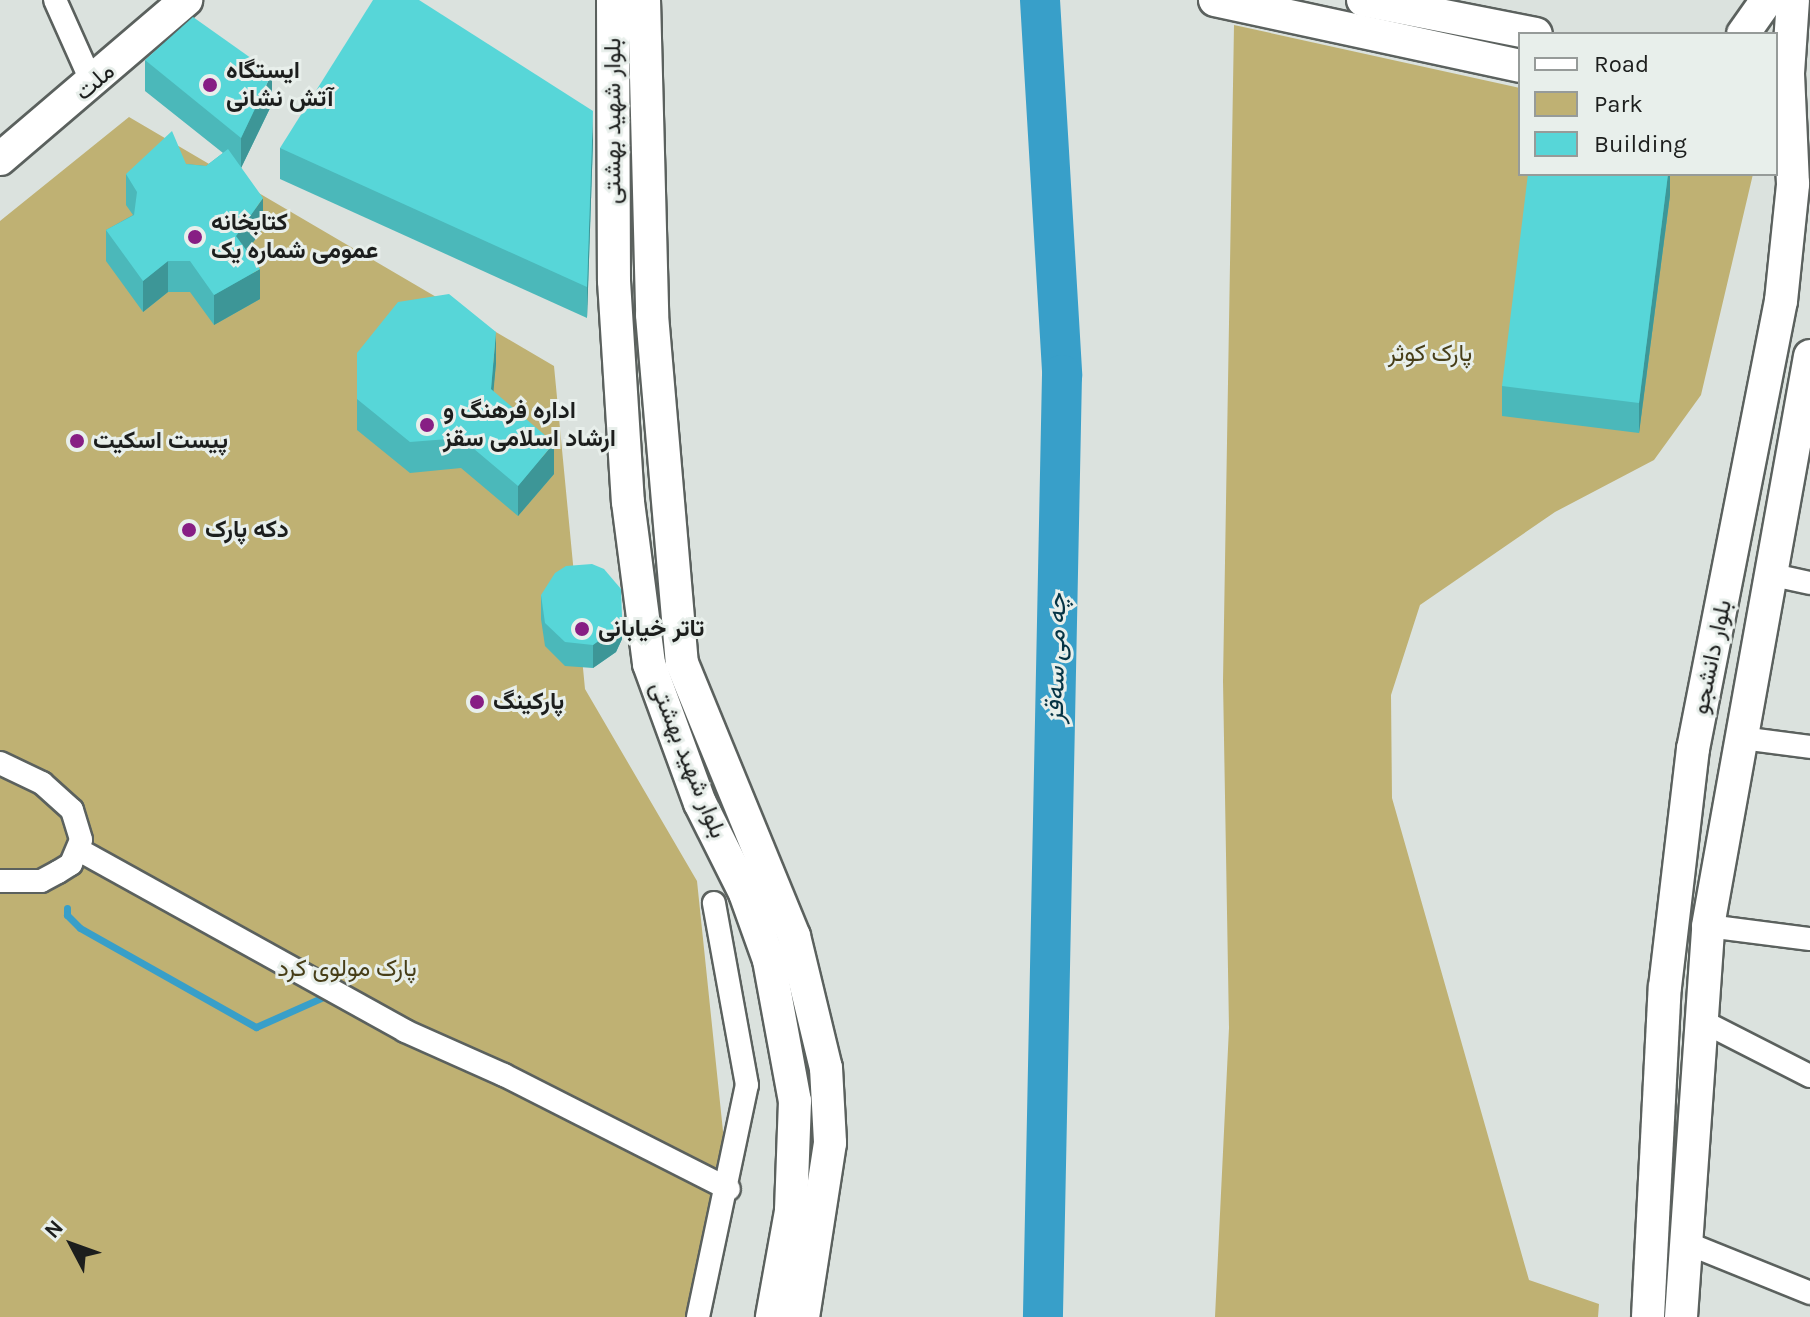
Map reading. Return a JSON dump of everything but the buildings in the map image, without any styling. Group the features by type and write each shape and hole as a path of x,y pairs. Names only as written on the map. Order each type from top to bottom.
{"main road":[{"name":"ملت","path":"0,159 93,85 186,0"},
{"name":"بلوار شهید بهشتی","path":"613,0 615,297 628,502 649,664 700,803 745,893 769,960 795,1101 791,1211 772,1317"},
{"name":"بلوار شهید بهشتی","path":"644,0 652,315 682,663 794,936 826,1068 830,1143 803,1317"},
{"path":"1215,0 1518,66"},
{"path":"1363,0 1525,32"},
{"path":"1744,32 1767,0"},
{"name":"بلوار دانشجو","path":"1648,1317 1665,987 1693,749 1781,301 1784,160 1793,0"},
{"name":"بلوار دانشجو","path":"1681,1317 1708,926 1810,356"},
{"path":"1665,987 1702,987"}],"street":[{"path":"55,0 93,85"},
{"path":"1769,574 1810,583"},
{"path":"1742,738 1810,747"},
{"path":"0,763 42,783 72,810 79,850 71,864 41,881 0,881"},
{"path":"79,850 405,1031 504,1075 729,1189"},
{"path":"698,1317 729,1189 747,1085 714,903"},
{"path":"1708,926 1810,939"},
{"path":"1702,1021 1810,1076"},
{"path":"1684,1242 1810,1293"}],"green space":[{"name":"پارک کوثر","path":"1234,25 1518,88 1518,176 1753,176 1701,395 1654,460 1555,512 1420,605 1391,695 1392,798 1529,1280 1599,1304 1598,1317 1215,1317 1229,1028 1223,681"},
{"name":"پارک مولوی کرد","path":"129,117 554,366 585,689 697,881 729,1189 697,1317 0,1317 0,221"}],"waterway":[{"name":"چە می سەقز","path":"1040,0 1062,375 1043,1317"},
{"path":"67,908 67,915 80,928 256,1027 328,995"}],"place":[{"name":"ایستگاه آتش نشانی","path":"210,85"},
{"name":"کتابخانه عمومی شماره یک","path":"195,237"},
{"name":"اداره فرهنگ و ارشاد اسلامی سقز","path":"427,425"},
{"name":"پیست اسکیت","path":"77,441"},
{"name":"دکه پارک","path":"189,530"},
{"name":"تاتر خیابانی","path":"582,629"},
{"name":"پارکینگ","path":"477,702"}]}
